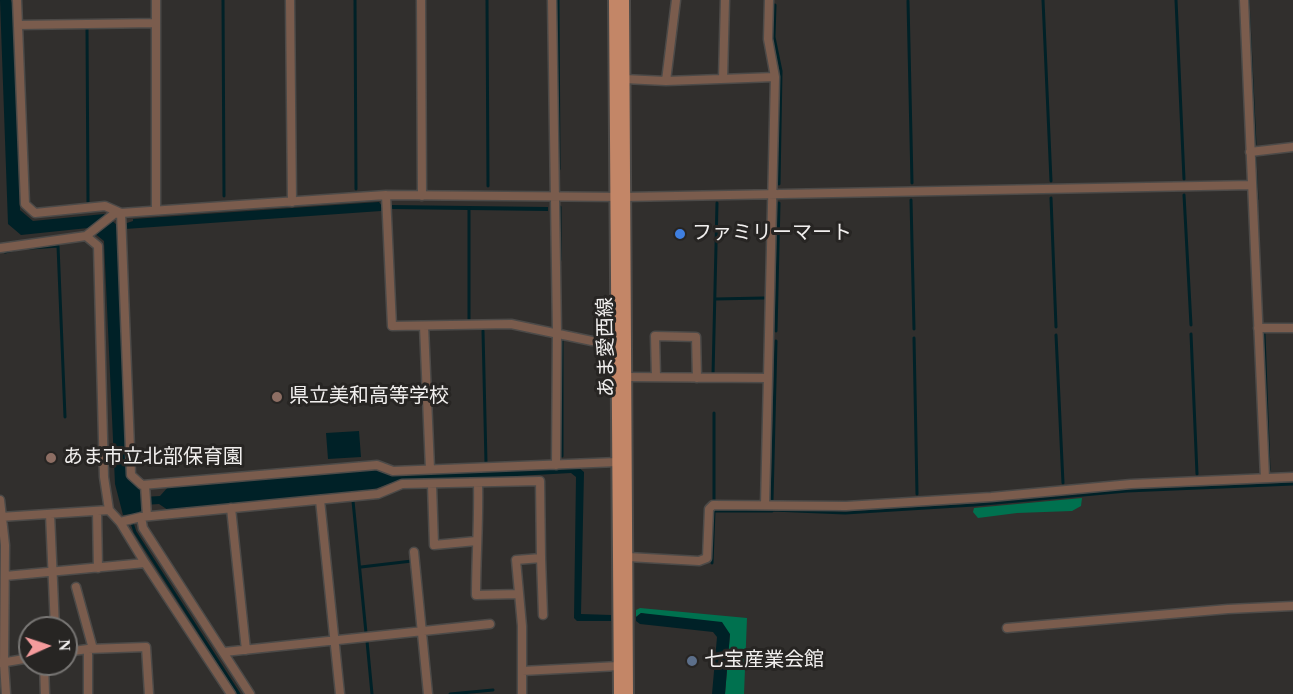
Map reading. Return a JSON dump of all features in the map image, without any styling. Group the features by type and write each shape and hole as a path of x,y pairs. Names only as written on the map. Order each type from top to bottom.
{"main road":[{"name":"あま愛西線","path":"614,0 626,377 628,694"},
{"name":"あま愛西線","path":"619,694 617,342 624,0"}],"street":[{"path":"17,0 25,204 35,213 105,206 117,213"},
{"path":"156,0 156,210"},
{"path":"290,0 292,202"},
{"path":"421,0 422,196"},
{"path":"552,0 557,333 556,465"},
{"path":"666,81 675,0"},
{"path":"723,79 725,0"},
{"path":"765,505 775,77 768,39 769,0"},
{"path":"1244,0 1265,477"},
{"path":"18,25 156,23"},
{"path":"624,79 666,81 775,77"},
{"path":"1250,152 1293,147"},
{"path":"0,248 87,235 117,213 386,195 619,197 1252,185"},
{"path":"386,195 392,327 511,324 592,341 617,342"},
{"path":"117,213 131,475 142,485 377,465 393,471 618,462"},
{"path":"87,235 98,246 104,477 109,510"},
{"path":"424,326 430,469"},
{"path":"1258,328 1293,328"},
{"path":"656,377 655,336 696,337 697,378"},
{"path":"626,377 768,378"},
{"path":"628,557 703,560 708,555 709,509 713,505 857,505 991,497 1131,484 1293,477"},
{"path":"123,521 142,517 378,494 402,484 540,481 543,615"},
{"path":"478,483 476,595 519,594"},
{"path":"145,485 143,528 250,694"},
{"path":"432,485 434,544 476,541"},
{"path":"0,500 0,517 5,545 2,663 6,694"},
{"path":"320,500 340,694"},
{"path":"231,508 246,650"},
{"path":"0,517 109,510 123,521 145,563 231,694"},
{"path":"97,511 98,568"},
{"path":"50,514 54,616"},
{"path":"414,552 428,694"},
{"path":"522,694 516,560 541,558"},
{"path":"5,576 145,563"},
{"path":"76,587 90,649 88,694"},
{"path":"1007,628 1228,609 1293,606"},
{"path":"210,659 222,652 490,624"},
{"path":"78,650 146,647 149,694"},
{"path":"2,663 18,660"},
{"path":"522,671 619,666"},
{"path":"44,676 45,694"}],"green space":[{"path":"1082,498 1081,506 1072,511 1017,513 978,518 973,512 974,508"},
{"path":"640,608 747,618 744,694 725,694 730,634 641,613 636,617 636,610"}],"water":[{"path":"0,0 11,0 13,6 20,210 33,221 104,214 117,225 127,477 143,492 143,497 160,496 168,487 375,468 578,467 584,472 581,614 611,615 611,621 577,621 574,618 576,477 571,473 391,483 372,490 168,510 159,504 144,505 144,513 123,515 115,484 104,241 88,228 21,235 8,224"},
{"path":"379,202 382,206 381,211 125,229 124,224 133,219"},
{"path":"390,205 548,207 548,211 390,209"},
{"path":"359,431 361,457 328,459 326,433"},
{"path":"641,613 722,622 730,634 725,694 712,694 717,637 713,632 640,624 636,621 636,617"}],"waterway":[{"path":"223,0 224,196"},
{"path":"355,0 356,189"},
{"path":"487,0 488,186"},
{"path":"558,0 559,169"},
{"path":"1043,0 1051,181"},
{"path":"1176,0 1184,179"},
{"path":"1248,0 1255,144"},
{"path":"908,1 912,183"},
{"path":"775,5 774,37 781,71 779,184"},
{"path":"87,28 88,202"},
{"path":"1255,158 1257,199"},
{"path":"1184,195 1191,325"},
{"path":"1051,198 1056,327"},
{"path":"911,200 914,329"},
{"path":"713,375 717,203"},
{"path":"776,331 779,203"},
{"path":"560,207 560,260"},
{"path":"469,208 469,319"},
{"path":"30,248 58,246 65,417"},
{"path":"5,252 17,249"},
{"path":"715,299 764,298"},
{"path":"483,331 486,463"},
{"path":"1191,334 1197,474"},
{"path":"1264,334 1269,470"},
{"path":"1056,335 1063,483"},
{"path":"914,338 917,494"},
{"path":"562,340 562,456"},
{"path":"772,500 776,341"},
{"path":"714,413 714,500"},
{"path":"772,510 845,513 974,505 1127,491 1293,484"},
{"path":"353,501 366,633"},
{"path":"712,563 714,511 772,511"},
{"path":"131,520 135,532 239,694"},
{"path":"361,567 412,561"},
{"path":"367,641 372,694"},
{"path":"450,694 493,690"}],"place":[{"name":"ファミリーマート","path":"680,234"},
{"name":"県立美和高等学校","path":"277,397"},
{"name":"あま市立北部保育園","path":"51,458"},
{"name":"七宝産業会館","path":"692,661"}]}
